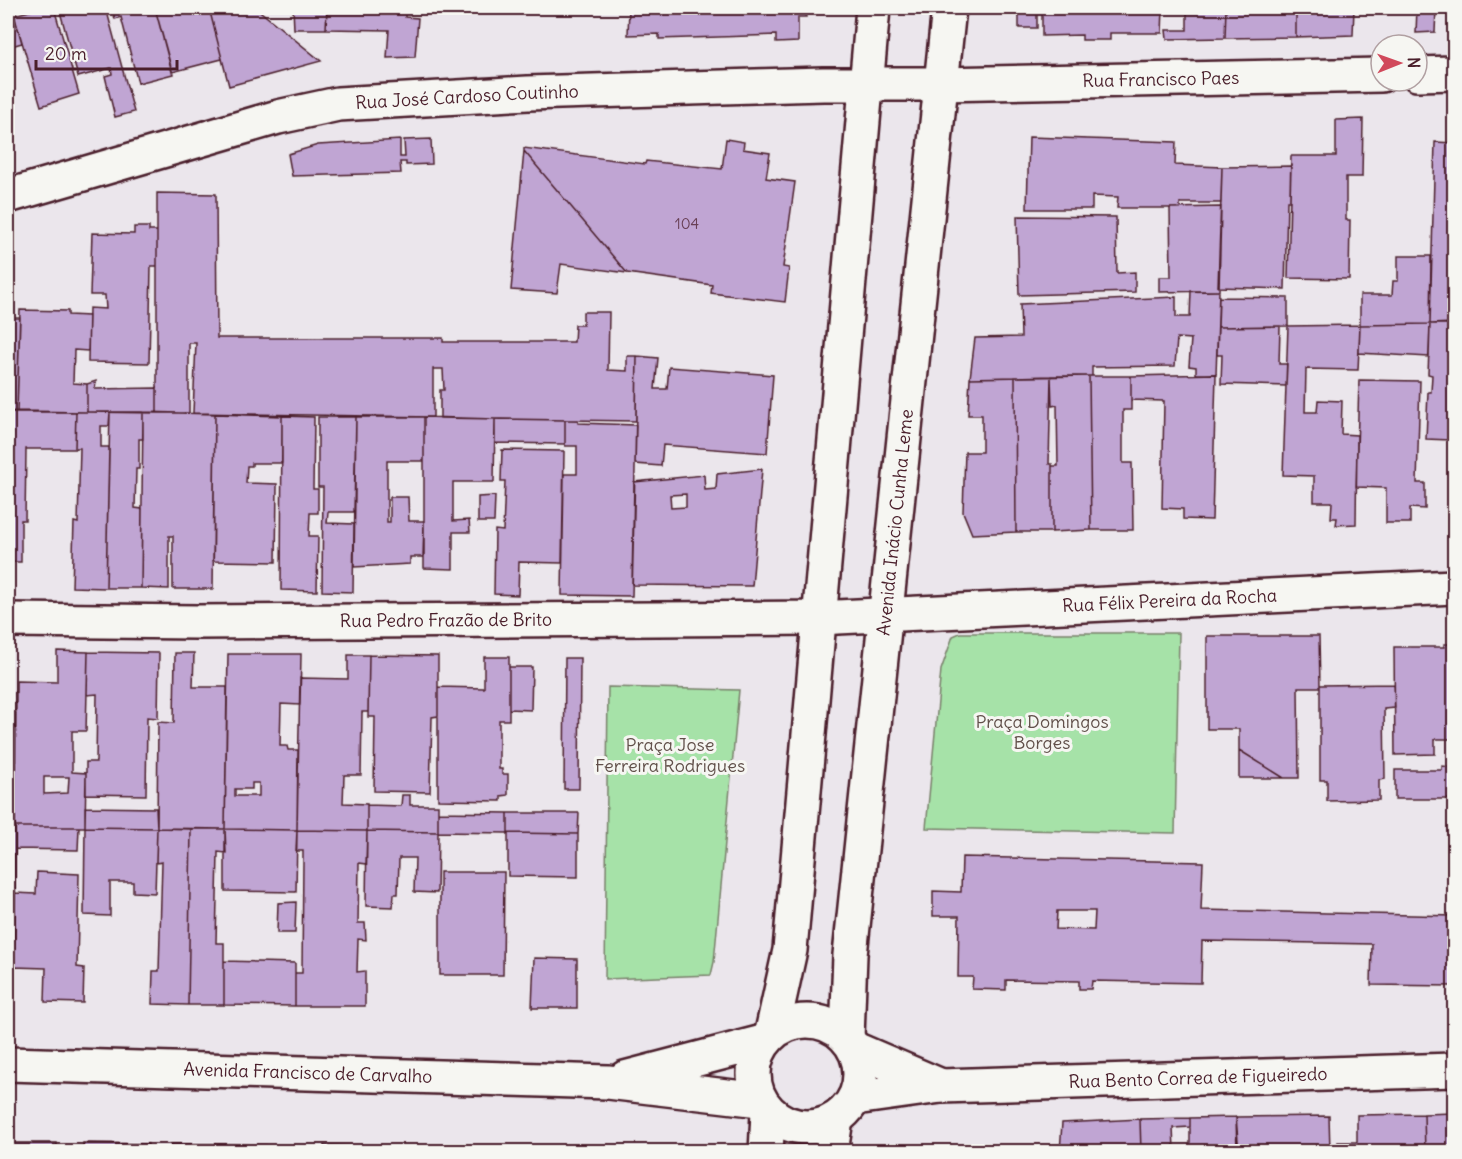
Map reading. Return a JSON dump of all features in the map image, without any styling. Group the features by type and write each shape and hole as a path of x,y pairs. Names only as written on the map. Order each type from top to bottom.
{"street":[{"path":"766,1152 764,1106 754,1071 768,1037 790,950 817,618 873,8"},
{"name":"Avenida Inácio Cunha Leme","path":"851,1044 850,955 949,8"},
{"path":"1429,74 1455,73"},
{"name":"Rua Francisco Paes","path":"940,84 1369,75"},
{"name":"Rua José Cardoso Coutinho","path":"8,196 278,117 339,104 528,93 940,84"},
{"name":"Rua Félix Pereira da Rocha","path":"884,615 1455,587"},
{"name":"Rua Pedro Frazão de Brito","path":"8,620 220,622 817,618 884,615"},
{"path":"768,1037 780,1027 808,1020 836,1028 851,1044 861,1074 831,1152"},
{"name":"Avenida Francisco de Carvalho","path":"608,1082 768,1037"},
{"name":"Rua Bento Correa de Figueiredo","path":"851,1044 941,1086"},
{"name":"Avenida Francisco de Carvalho","path":"8,1064 608,1082 764,1106"},
{"name":"Rua Bento Correa de Figueiredo","path":"846,1109 941,1086 1455,1070"},
{"path":"764,1106 784,1122 811,1128 846,1109"}],"green space":[{"name":"Praça Domingos Borges","path":"960,633 1179,633 1175,833 926,828 941,670 953,636"},
{"name":"Praça Jose Ferreira Rodrigues","path":"608,687 739,690 711,975 605,979"}],"building":[{"path":"8,8 12,8 22,43 8,47"},
{"path":"41,8 54,8 79,94 41,106 14,15"},
{"path":"59,8 106,8 134,112 115,117 105,76 112,74 111,68 78,77"},
{"path":"112,8 155,8 173,74 138,83 121,17 115,19"},
{"path":"155,8 209,8 229,86 222,59 172,72"},
{"path":"209,8 256,8 321,61 229,86"},
{"path":"293,8 327,8 326,29 294,29"},
{"path":"327,8 405,8 405,17 418,18 415,57 387,58 389,30 326,29"},
{"path":"629,8 806,8 806,17 798,17 798,42 776,43 776,35 659,39 659,34 628,35"},
{"path":"1019,8 1037,8 1037,28 1019,28"},
{"path":"1042,8 1163,8 1162,33 1110,33 1110,40 1082,40 1082,35 1042,36"},
{"path":"1187,8 1226,8 1225,38 1167,39 1166,30 1187,30"},
{"path":"1226,8 1296,8 1296,37 1225,38"},
{"path":"1296,8 1354,8 1353,35 1296,37"},
{"path":"1417,8 1436,8 1435,32 1416,33"},
{"path":"1363,119 1362,177 1346,177 1346,220 1350,220 1349,279 1288,278 1291,156 1336,156 1336,120"},
{"path":"1029,137 1176,142 1175,165 1222,167 1221,203 1180,203 1180,208 1117,208 1118,197 1092,196 1092,209 1027,209"},
{"path":"431,139 432,164 406,165 406,162 400,162 401,173 292,176 288,154 318,145 400,140 400,157 405,157 404,140"},
{"path":"726,139 744,142 743,149 770,153 766,178 795,182 783,267 789,268 785,302 711,293 712,285 627,273 524,151 524,148 645,164 646,161 722,169"},
{"path":"1435,142 1454,143 1454,323 1430,324"},
{"path":"524,151 627,273 561,264 557,293 511,290"},
{"path":"1291,166 1290,201 1287,201 1285,289 1218,287 1222,167"},
{"path":"157,193 216,194 217,338 443,338 443,342 574,342 575,325 583,325 583,312 609,312 608,370 627,371 627,356 637,356 636,421 440,418 440,390 444,390 443,369 433,369 433,417 193,413 196,343 189,343 189,413 157,413"},
{"path":"1221,207 1219,291 1159,292 1159,277 1171,277 1170,208"},
{"path":"1017,216 1116,217 1117,273 1135,272 1135,292 1019,295"},
{"path":"134,227 149,227 149,231 157,231 157,266 151,266 149,363 88,362 89,308 106,309 105,295 90,295 92,233 134,234"},
{"path":"1398,256 1431,256 1430,324 1360,325 1360,295 1392,295 1393,281 1398,281"},
{"path":"1191,291 1219,291 1216,374 1196,374 1196,367 1189,366 1191,339 1177,338 1175,366 1092,367 1092,376 970,378 975,338 1021,337 1020,304 1176,297 1176,317 1190,317"},
{"path":"1219,297 1288,298 1288,326 1218,327"},
{"path":"20,310 68,311 68,315 89,316 88,351 74,350 73,383 87,384 87,412 17,411"},
{"path":"8,318 20,318 17,411 8,412"},
{"path":"1430,324 1429,357 1359,353 1360,325"},
{"path":"1430,324 1454,324 1454,404 1452,404 1450,440 1426,439 1428,392 1431,392 1432,375 1428,374"},
{"path":"1360,325 1358,370 1306,369 1305,412 1317,412 1318,400 1342,401 1341,434 1357,435 1356,524 1336,525 1337,518 1331,518 1332,502 1314,502 1314,476 1283,475 1288,326"},
{"path":"1280,326 1279,364 1287,364 1286,386 1221,384 1222,355 1217,355 1218,327"},
{"path":"637,356 658,358 655,389 667,389 669,367 773,375 767,453 663,445 661,466 635,464"},
{"path":"1216,374 1212,520 1183,519 1183,509 1162,508 1164,401 1131,400 1131,376"},
{"path":"1051,376 1089,376 1091,530 1052,532 1052,466 1058,466 1057,405 1052,406"},
{"path":"1051,376 1049,464 1052,464 1052,532 1016,532 1015,377"},
{"path":"1089,376 1131,376 1131,410 1123,410 1123,463 1132,463 1133,530 1091,530"},
{"path":"1015,377 1016,532 972,534 963,512 965,452 982,452 982,415 968,415 970,378"},
{"path":"1359,380 1420,381 1417,483 1425,483 1425,509 1410,508 1410,523 1386,523 1386,488 1356,487"},
{"path":"96,381 95,389 157,388 157,413 87,412 87,384"},
{"path":"8,412 76,412 75,449 26,449 25,520 21,520 21,562 8,562"},
{"path":"76,412 110,412 109,426 101,426 101,447 109,447 106,588 72,587 74,522 78,523 80,448 75,448"},
{"path":"110,412 143,412 143,439 139,439 139,469 136,469 135,508 142,509 141,588 106,588"},
{"path":"143,412 215,414 213,589 173,589 173,536 169,536 169,589 141,588"},
{"path":"215,414 282,416 282,463 252,463 252,466 247,466 246,483 277,484 276,562 213,561"},
{"path":"282,416 314,417 313,489 318,489 318,513 310,513 309,536 318,536 317,591 281,590"},
{"path":"318,417 356,417 354,512 328,512 327,523 354,524 353,592 322,591 323,487 318,487"},
{"path":"356,417 424,417 424,461 387,461 387,522 390,522 390,497 408,497 409,521 424,521 423,557 410,557 410,564 354,567"},
{"path":"424,417 495,419 494,482 453,482 453,521 469,520 470,532 453,532 453,569 424,568"},
{"path":"495,419 565,420 565,444 495,443"},
{"path":"565,420 578,420 578,423 636,425 632,596 562,595 564,474 577,474 577,446 565,446"},
{"path":"502,450 564,451 562,563 519,562 518,595 494,594 495,530 503,531 505,481 501,481"},
{"path":"762,469 752,586 632,585 634,482 704,475 705,490 716,489 717,474","holes":["686,494 686,507 671,508 670,495"]},
{"path":"495,496 494,522 478,522 478,497"},
{"path":"1207,636 1319,636 1320,687 1298,687 1299,778 1284,778 1239,750 1239,729 1207,729"},
{"path":"1444,644 1454,644 1452,739 1435,739 1435,754 1395,755 1394,647 1444,647"},
{"path":"57,651 88,652 86,731 72,731 72,772 86,773 85,827 15,827 16,681 57,682","holes":["44,777 69,777 68,793 44,794"]},
{"path":"88,652 159,653 158,718 147,717 146,795 86,794 86,762 96,762 97,694 87,695"},
{"path":"175,653 194,653 193,687 227,687 225,829 157,828 158,722 174,723"},
{"path":"228,654 301,654 300,705 281,704 280,746 287,746 288,750 298,750 297,830 225,829","holes":["252,783 259,783 259,796 235,796 235,789 252,789"]},
{"path":"348,655 369,655 368,712 362,712 361,775 344,775 343,803 367,804 367,831 297,830 300,678 348,679"},
{"path":"369,655 438,656 438,716 432,717 430,792 374,791 375,717 368,717"},
{"path":"484,657 509,657 509,720 499,720 499,769 502,769 502,774 508,774 508,795 501,796 501,801 438,800 438,687 484,688"},
{"path":"565,658 580,658 579,789 564,789"},
{"path":"509,667 532,667 531,710 509,709"},
{"path":"9,683 9,767 8,767"},
{"path":"1394,684 1395,708 1384,709 1385,779 1379,780 1379,800 1327,801 1327,780 1320,780 1320,685"},
{"path":"1239,750 1284,778 1239,778"},
{"path":"1453,755 1454,799 1395,799 1395,770 1442,770 1442,766 1453,767"},
{"path":"8,780 15,780 15,827 8,827"},
{"path":"402,795 410,795 410,805 438,805 438,832 367,831 367,805 401,806"},
{"path":"85,807 156,808 157,828 85,827"},
{"path":"438,812 508,813 508,833 438,832"},
{"path":"508,813 579,813 578,834 508,833"},
{"path":"8,827 15,827 15,892 8,892"},
{"path":"15,827 79,827 78,850 15,849"},
{"path":"85,827 157,828 155,893 133,892 133,882 110,882 110,916 84,915"},
{"path":"157,828 191,829 188,1005 152,1004 153,971 159,971 162,862 156,863"},
{"path":"191,829 225,829 226,853 218,852 216,943 224,943 224,1005 188,1005"},
{"path":"225,829 297,830 296,892 225,891"},
{"path":"297,830 367,831 366,864 359,863 358,923 365,923 366,940 358,939 357,972 365,971 365,1006 295,1006 295,973 302,973 303,851 296,851"},
{"path":"367,831 438,832 437,893 414,892 415,858 399,858 398,894 394,894 393,907 366,906"},
{"path":"508,833 578,834 578,877 508,876"},
{"path":"962,857 1203,862 1201,910 1454,916 1454,986 1371,985 1372,944 1202,941 1201,983 1092,981 1091,989 1079,989 1079,981 1006,980 1006,990 972,989 973,977 958,977 959,916 933,916 933,891 961,892","holes":["1057,911 1095,911 1094,930 1056,929"]},
{"path":"37,872 79,874 77,967 84,968 83,1003 45,1002 46,968 14,967 15,893 36,894"},
{"path":"440,872 504,872 503,975 440,975"},
{"path":"296,902 295,933 277,933 278,903"},
{"path":"13,952 13,1001 8,1001 8,953"},
{"path":"534,958 577,959 577,1008 532,1008"},
{"path":"224,961 295,963 295,1006 224,1005"},
{"path":"1454,1113 1454,1152 1425,1152 1424,1114"},
{"path":"1424,1114 1425,1152 1339,1152 1338,1142 1357,1142 1357,1115"},
{"path":"1329,1116 1330,1152 1239,1152 1236,1117"},
{"path":"1236,1117 1237,1152 1190,1152 1190,1118"},
{"path":"1190,1118 1190,1127 1173,1128 1174,1149 1190,1152 1141,1152 1140,1119"},
{"path":"1140,1119 1141,1152 1060,1152 1062,1123"},
{"path":"8,1143 57,1143 57,1152 8,1152"},
{"path":"83,1143 148,1144 148,1152 83,1152"},
{"path":"171,1144 215,1144 215,1152 172,1152"},
{"path":"215,1144 266,1145 266,1152 215,1152"},
{"path":"324,1145 361,1146 361,1152 324,1152"},
{"path":"492,1147 511,1147 511,1152 492,1152"},
{"path":"511,1147 566,1148 566,1152 511,1152"}]}
